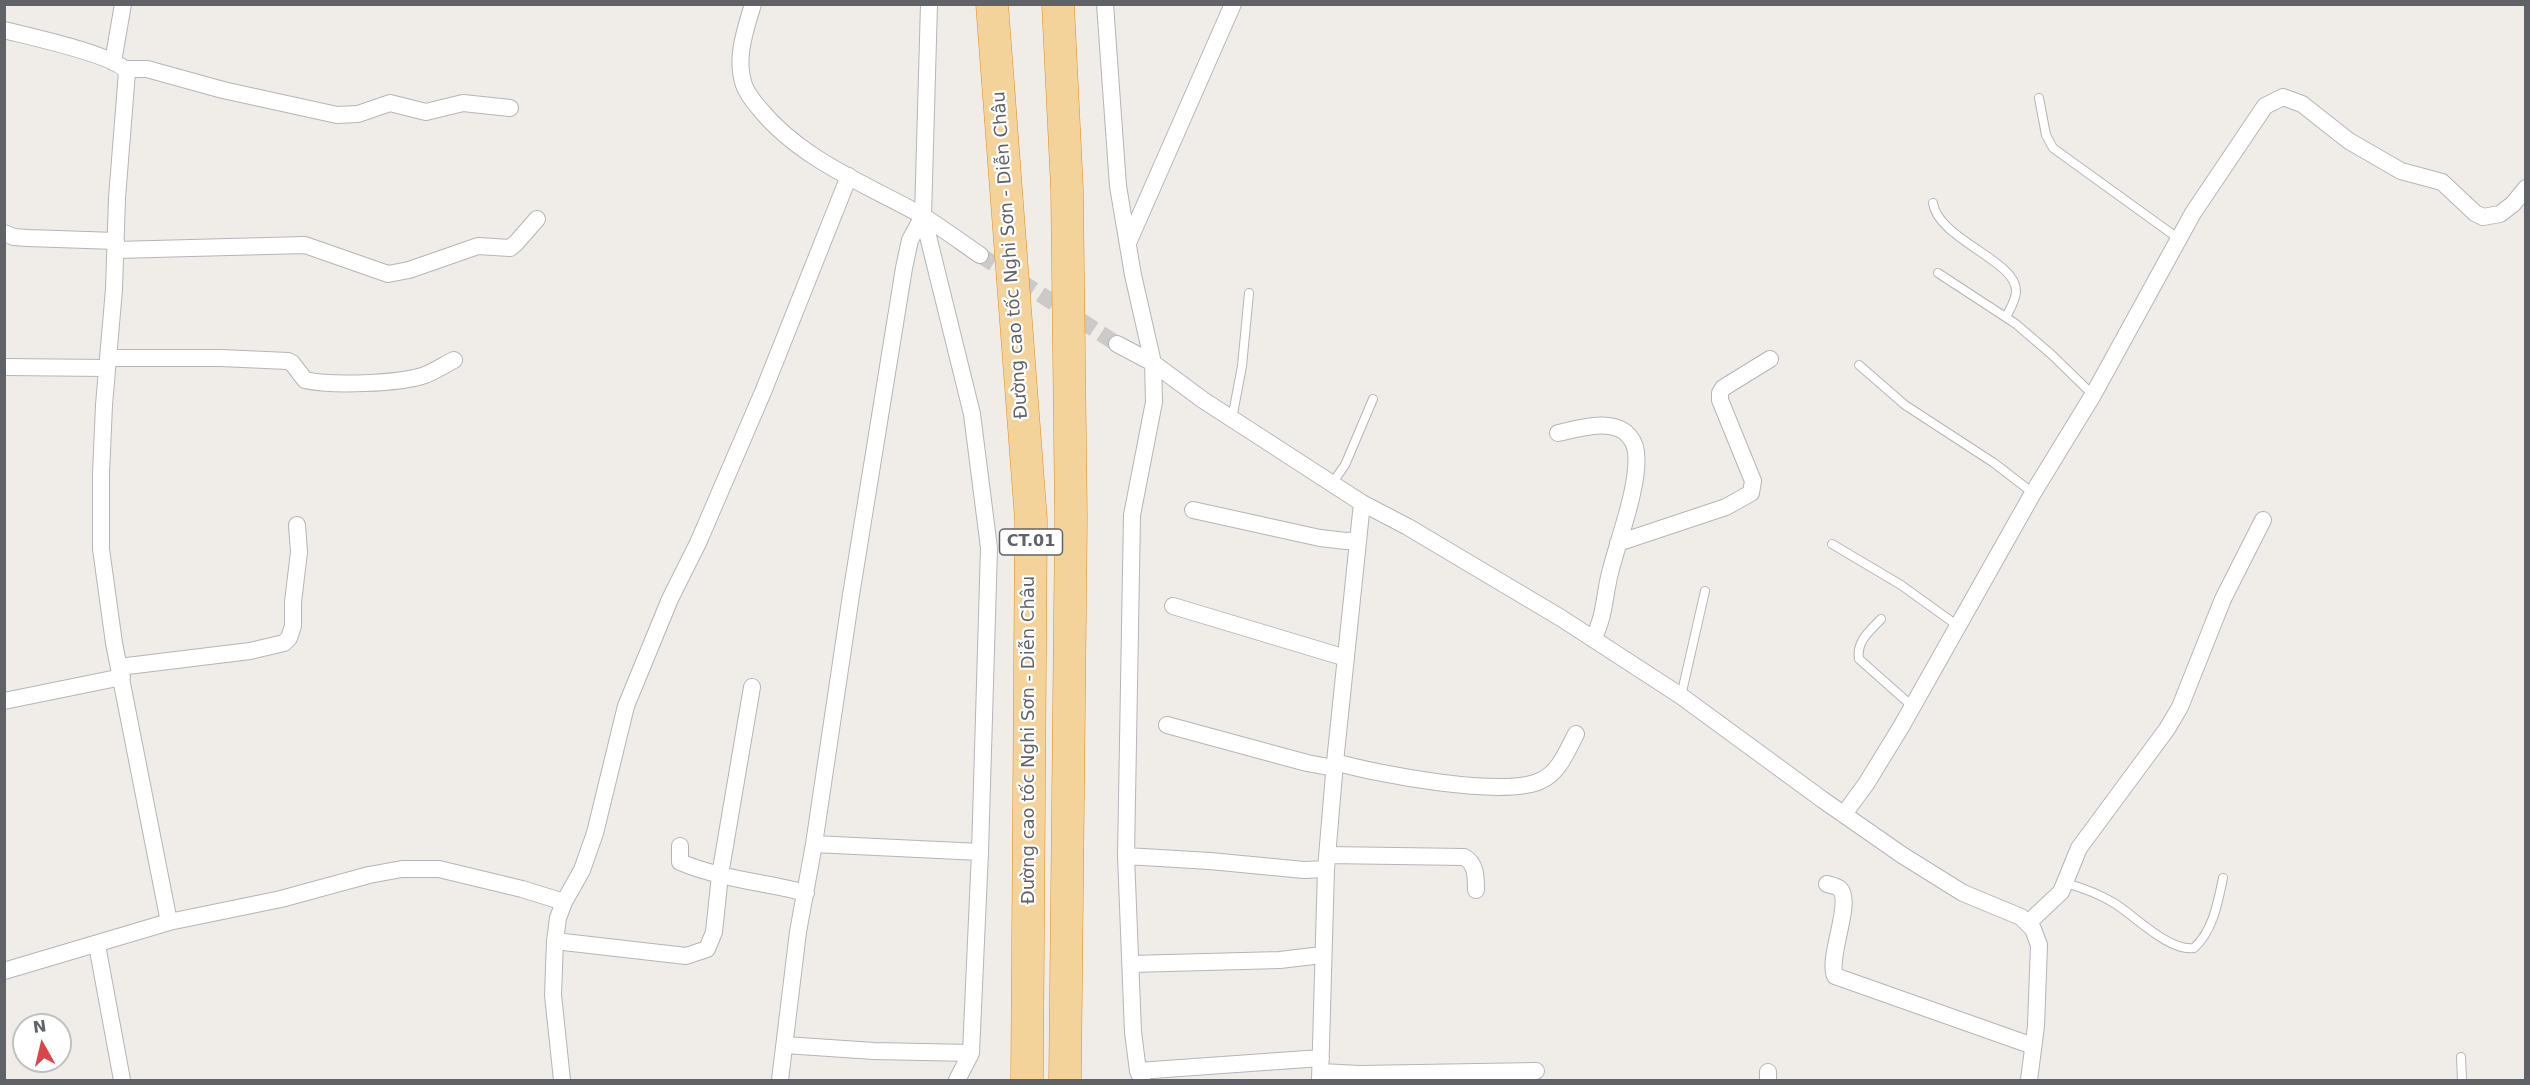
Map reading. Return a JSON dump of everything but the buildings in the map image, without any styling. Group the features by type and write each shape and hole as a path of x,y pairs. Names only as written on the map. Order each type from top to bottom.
{"highway":[{"name":"Đường cao tốc Nghi Sơn - Diễn Châu","path":"992,4 1031,520 1028,1080"},
{"name":"Đường cao tốc Nghi Sơn - Diễn Châu","path":"1058,4 1066,189 1071,519 1065,1080"}],"street":[{"path":"123,4 119,65 127,78 117,198 101,474 101,549 109,612 169,922"},
{"path":"753,4 744,32 740,62 741,75 747,93 781,132 813,156 923,216 980,255"},
{"path":"928,4 923,216 972,414 989,548 980,852 971,1053 957,1080"},
{"path":"1104,4 1118,186 1153,363 1154,402 1132,515 1126,856 1133,1032 1140,1076 1321,1070 1360,1074 1536,1071"},
{"path":"1128,243 1233,4"},
{"path":"4,30 85,52 119,65 147,69 223,90 337,115 358,114 390,103 426,112 463,103 510,108"},
{"path":"1844,814 1866,784 1912,706 2033,493 2093,395 2210,186 2265,106 2283,97 2302,104 2349,141 2401,171 2442,182 2482,217 2489,218 2500,214 2513,204 2526,188"},
{"path":"562,1080 554,995 555,941 558,918 582,870 595,833 626,706 670,599 698,543 764,392 849,176"},
{"path":"780,1080 798,932 814,844 904,268 910,240 923,216"},
{"path":"4,233 14,237 116,245 305,245 388,274 409,270 478,246 510,248 537,219"},
{"path":"1117,344 1153,363 1232,419 1333,482 1362,503 1460,558 1681,696 1902,855 1963,892 2021,917 2036,935 2039,945 2029,1080"},
{"path":"4,367 221,358 288,361 305,380 327,383 422,376 454,360"},
{"path":"1618,543 1726,507 1751,493 1754,481 1720,400 1720,393 1723,388 1770,359"},
{"path":"1558,433 1607,426 1616,427 1626,433 1633,442 1636,465 1600,625 1593,639"},
{"path":"1321,1070 1322,955 1334,765 1362,503"},
{"path":"1193,510 1320,538 1358,540"},
{"path":"2028,923 2048,907 2066,883 2071,862 2079,848 2167,729 2180,706 2223,599 2263,520"},
{"path":"4,701 120,672 250,651 284,643 289,638 293,626 293,602 299,552 297,525"},
{"path":"1173,606 1346,658"},
{"path":"555,941 686,956 707,949 714,932 720,875 752,687"},
{"path":"1167,725 1307,763 1478,786 1523,785 1540,781 1549,775 1562,760 1576,734"},
{"path":"814,844 980,852"},
{"path":"680,846 680,862 720,875 806,893"},
{"path":"1126,856 1304,870 1327,862 1464,857 1470,860 1473,867 1476,890"},
{"path":"4,970 98,945 169,922 281,899 369,875 410,869 439,869 477,877 564,902"},
{"path":"1827,884 1840,890 1843,894 1843,916 1833,963 1835,976 2033,1046"},
{"path":"98,945 122,1080"},
{"path":"1131,964 1280,960 1322,955"},
{"path":"785,1045 874,1051 971,1053"}],"lane":[{"path":"2039,98 2046,135 2053,148 2179,239"},
{"path":"1933,203 1939,219 2010,274 2016,289 2013,303 2006,316"},
{"path":"1938,273 2006,316 2052,355 2093,395"},
{"path":"1232,419 1244,355 1249,293"},
{"path":"1859,365 1905,405 1994,463 2033,493"},
{"path":"1333,482 1345,465 1373,399"},
{"path":"1832,544 1901,585 1958,626"},
{"path":"1681,696 1705,591"},
{"path":"1881,619 1858,648 1859,659 1912,706"},
{"path":"2066,883 2097,894 2162,937 2189,949 2194,948 2205,936 2216,910 2223,878"},
{"path":"2461,1058 2462,1080"}],"tunnel":[{"path":"980,255 1117,344"}]}
